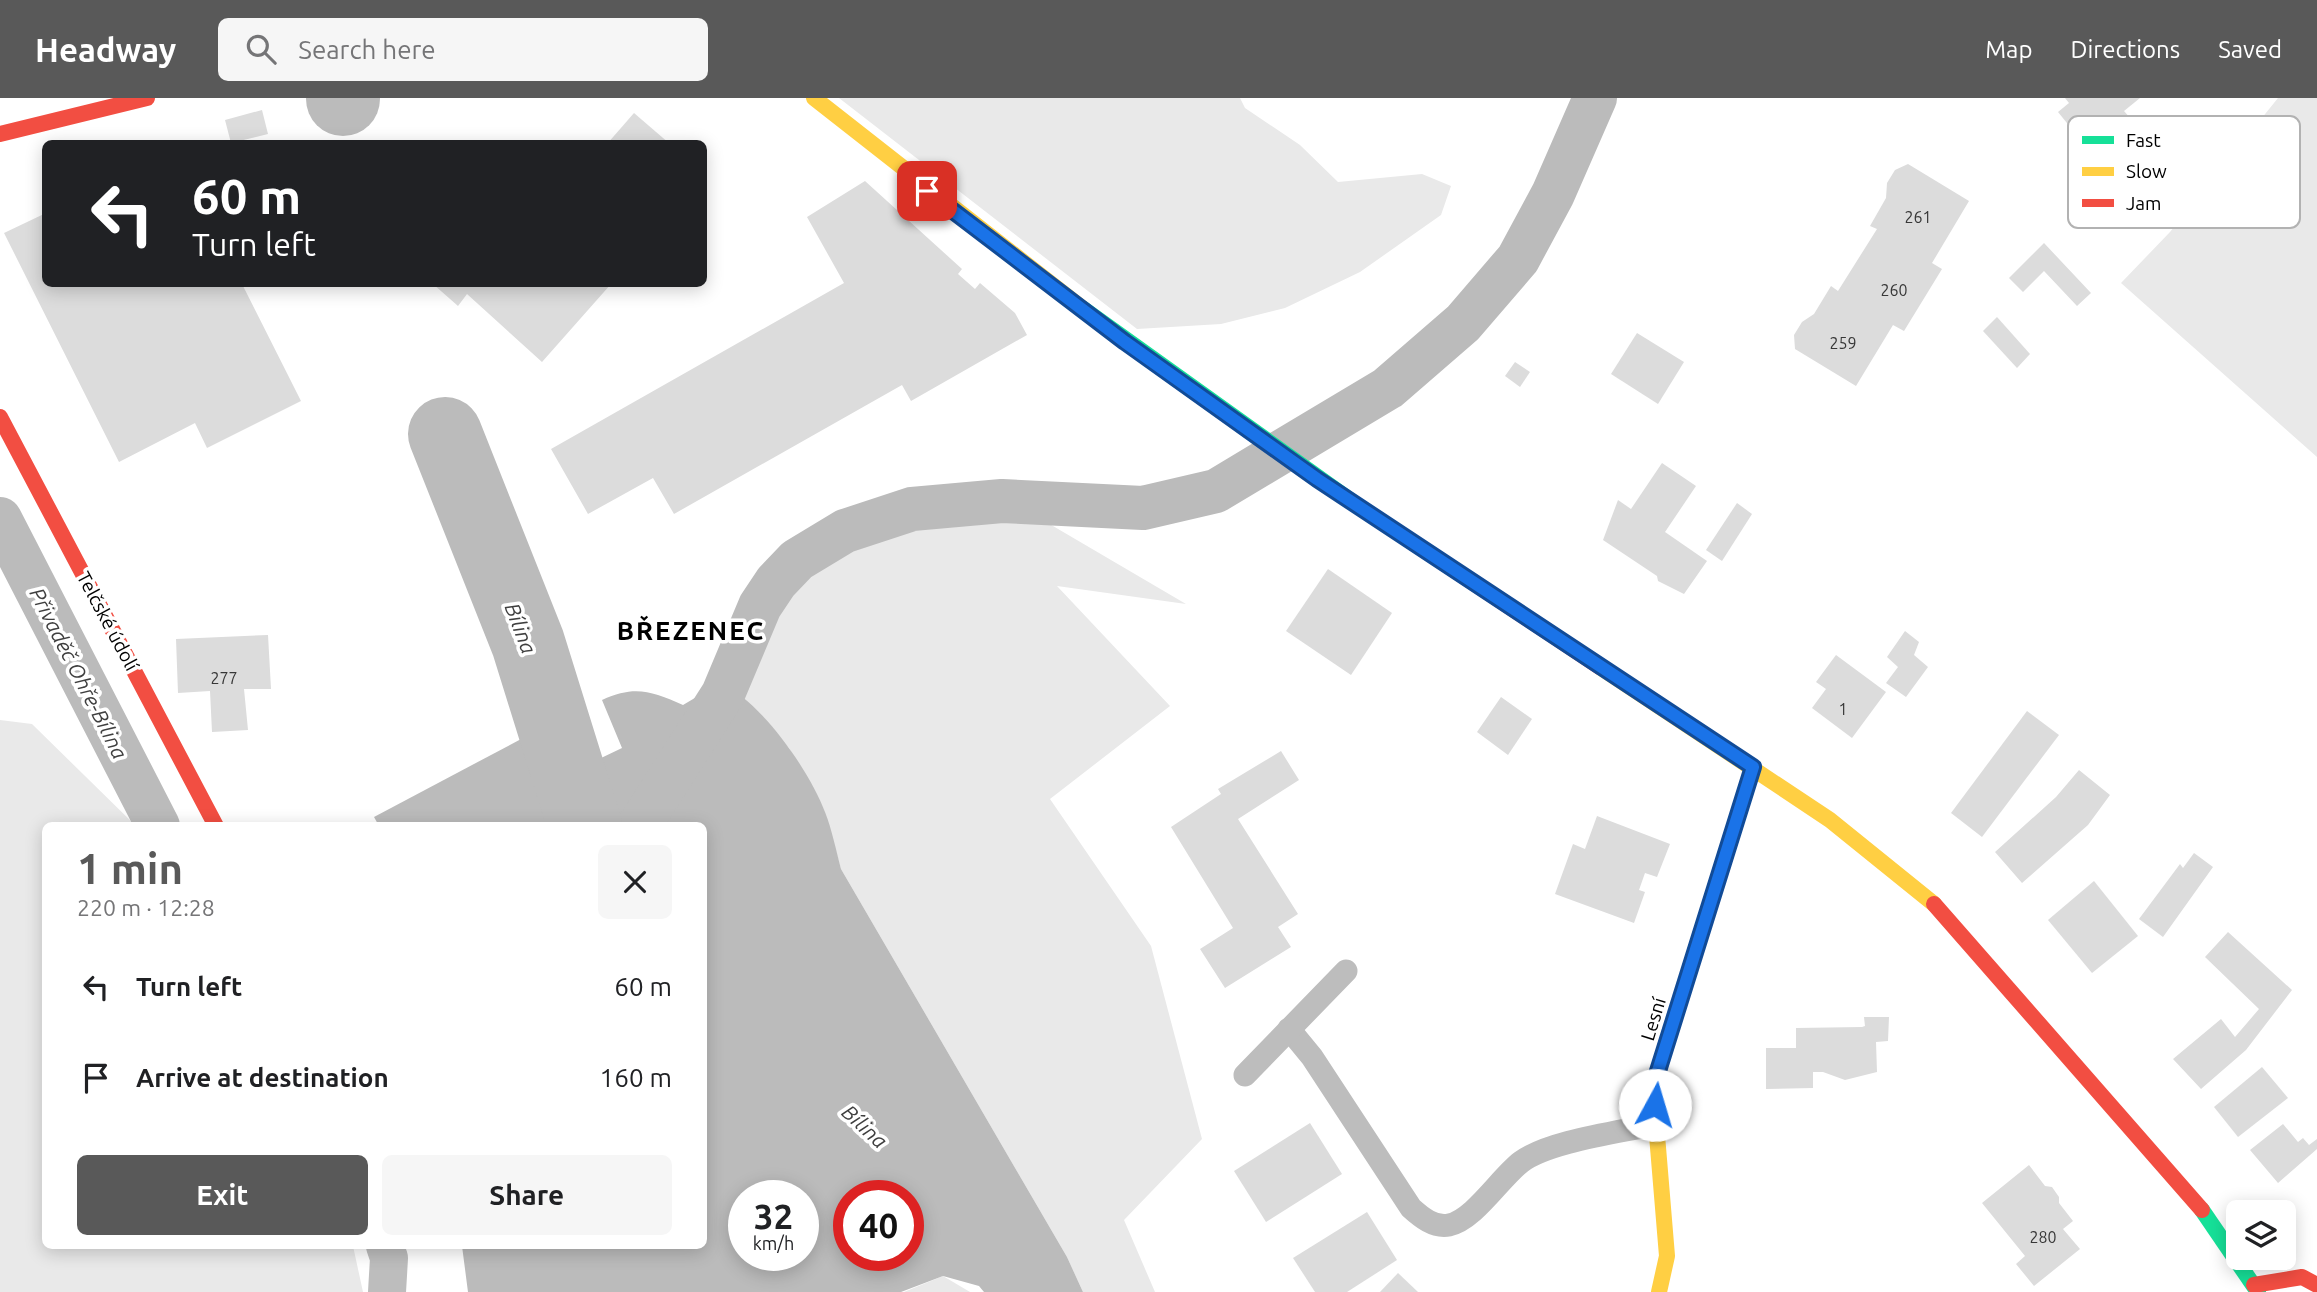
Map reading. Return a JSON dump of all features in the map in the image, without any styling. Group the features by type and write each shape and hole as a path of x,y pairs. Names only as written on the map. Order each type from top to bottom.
{"street":[{"path":"0,134 147,98"},
{"path":"814,98 927,191 1125,342 1317,479 1863,842 1941,910 2209,1218 2256,1289 2302,1277 2317,1285"},
{"name":"Telčské údolí","path":"0,417 214,822"},
{"name":"Lesní","path":"1659,1292 1667,1256 1653,1087 1753,767"}],"lane":[{"path":"1245,1075 1346,971"},
{"path":"1289,1029 1312,1057 1411,1208 1425,1221 1446,1226 1462,1220 1522,1161 1545,1149 1656,1124"}],"shaded area":[{"path":"839,98 1240,98 1245,108 1300,145 1338,182 1422,174 1451,186 1441,215 1360,272 1285,308 1221,324 1137,329"},
{"path":"2278,98 2317,98 2317,457 2121,283 2173,228 2300,228 2300,116 2263,116"},
{"path":"1024,509 1186,604 1057,586 1170,706 1050,799 1151,946 1202,1139 1124,1220 1155,1292 1083,1292 1067,1257 841,869 824,810 789,748 734,688 760,623 780,590 801,570 866,533 920,516"},
{"path":"0,720 32,724 132,822 42,822 42,1249 354,1249 363,1292 0,1292"},
{"path":"943,1276 970,1292 904,1292"}],"water":[{"path":"720,683 751,705 796,757 825,812 841,869 1067,1257 1083,1292 984,1292 979,1286 943,1276 901,1292 468,1292 462,1249 707,1249 707,822 600,822 571,714 576,713 599,759 622,748 602,700 624,692 652,693 683,705"},
{"path":"523,738 557,822 377,822 374,817"}],"building":[{"path":"2065,98 2140,98 2124,111 2128,116 2068,116 2068,124 2058,112 2069,103"},
{"path":"262,110 268,134 230,140 225,120"},
{"path":"634,113 665,140 610,140"},
{"path":"1908,164 1969,201 1932,263 1942,269 1904,331 1893,325 1856,386 1795,349 1794,335 1802,322 1814,314 1831,286 1838,291 1877,229 1870,226 1886,198 1887,183 1895,170"},
{"path":"865,181 962,269 958,274 975,289 980,283 1015,313 1027,335 911,401 902,385 674,514 653,478 588,514 551,449 844,283 807,217"},
{"path":"42,215 42,287 244,287 301,401 207,448 195,423 119,462 4,233"},
{"path":"2044,243 2091,293 2077,306 2044,271 2023,292 2009,278"},
{"path":"436,287 608,287 542,362 467,294 458,306"},
{"path":"1997,317 2030,354 2017,368 1983,331"},
{"path":"1637,333 1684,362 1658,404 1611,374"},
{"path":"1515,362 1530,372 1520,387 1505,376"},
{"path":"1662,463 1696,486 1665,532 1707,561 1684,594 1658,581 1657,576 1603,540 1618,500 1631,509"},
{"path":"1737,503 1752,514 1722,561 1706,550"},
{"path":"1328,569 1392,613 1351,675 1286,631"},
{"path":"1905,631 1919,642 1914,655 1928,667 1906,697 1886,683 1898,667 1887,657"},
{"path":"268,635 271,689 244,689 248,730 212,732 210,691 178,693 176,639"},
{"path":"1836,655 1886,692 1852,738 1812,708 1826,689 1816,682"},
{"path":"1501,697 1532,719 1508,755 1477,732"},
{"path":"2027,711 2059,735 1982,837 1951,813"},
{"path":"1281,751 1299,780 1238,819 1298,914 1278,927 1291,947 1225,988 1200,949 1233,928 1171,827 1221,794 1218,789"},
{"path":"2079,770 2110,795 2088,825 2022,883 1995,852 2056,797"},
{"path":"1597,816 1670,844 1657,877 1645,873 1639,890 1645,892 1634,923 1555,894 1573,844 1585,849"},
{"path":"2194,853 2213,867 2163,937 2139,919 2180,864 2183,868"},
{"path":"2094,881 2138,936 2092,973 2048,920"},
{"path":"2228,932 2292,990 2246,1050 2201,1089 2173,1059 2221,1019 2235,1037 2259,1009 2205,957"},
{"path":"1864,1017 1889,1017 1888,1041 1876,1042 1877,1072 1845,1080 1823,1072 1813,1072 1813,1088 1766,1089 1766,1048 1796,1048 1796,1028 1862,1027 1865,1026"},
{"path":"2262,1067 2288,1098 2238,1137 2214,1107"},
{"path":"1310,1123 1342,1174 1266,1222 1234,1171"},
{"path":"2283,1124 2298,1142 2303,1138 2309,1145 2317,1139 2317,1149 2278,1183 2250,1150"},
{"path":"2029,1165 2045,1186 2052,1187 2059,1197 2059,1203 2073,1221 2063,1229 2080,1249 2034,1286 2016,1264 2025,1256 1982,1203"},
{"path":"1367,1212 1397,1260 1347,1292 1315,1292 1293,1258"},
{"path":"1398,1273 1418,1292 1380,1292"}],"waterway":[{"name":"Přivaděč Ohře-Bílina","path":"642,822 723,694 760,606 776,582 797,560 845,531 912,509 1002,501 1143,508 1216,491 1388,388 1463,323 1518,259 1553,194 1595,98"},
{"name":"Bílina","path":"445,434 528,643 584,822"},
{"name":"Přivaděč Ohře-Bílina","path":"0,519 156,822"}],"traffic: fast":[{"path":"1082,308 1361,508"},
{"path":"2202,1210 2258,1292"}],"traffic: slow":[{"path":"814,98 1082,308"},
{"path":"1600,667 1830,820 1934,904"},
{"path":"1659,1292 1667,1256 1653,1087 1753,767"}],"traffic: jam":[{"path":"0,134 147,98"},
{"path":"0,417 214,822"},
{"path":"1361,508 1600,667"},
{"path":"1934,904 2202,1210"},
{"path":"2254,1285 2302,1277 2317,1285"}],"district":[{"name":"BŘEZENEC","path":"691,630"}],"route":[{"path":"927,191 1125,342 1317,479 1753,767 1653,1087 1655,1105"}]}
